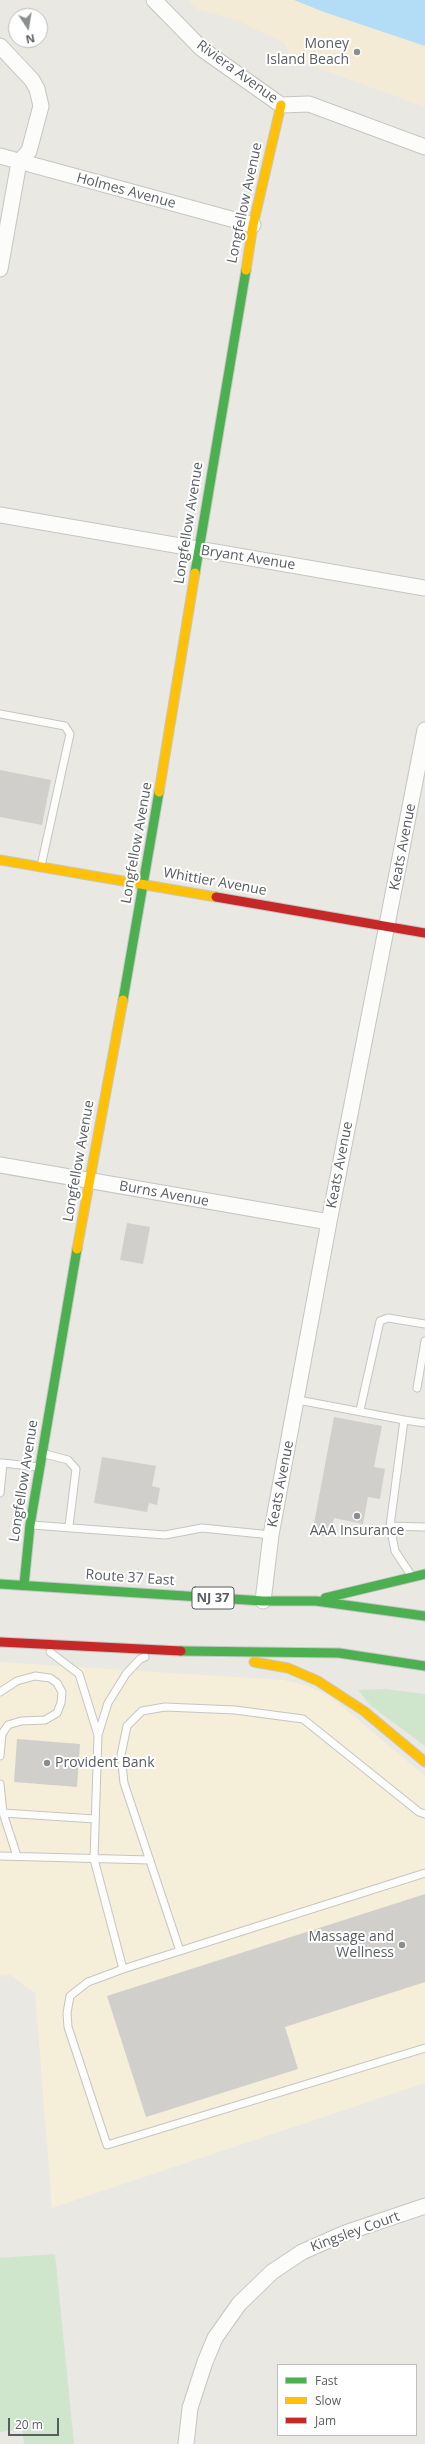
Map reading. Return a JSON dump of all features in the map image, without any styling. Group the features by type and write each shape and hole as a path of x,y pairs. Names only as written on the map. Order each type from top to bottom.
{"main road":[{"name":"Longfellow Avenue","path":"24,1585 30,1525 41,1467 51,1394 144,884 253,225 281,105"},
{"name":"Whittier Avenue","path":"0,860 425,933"},
{"path":"316,1600 411,1576 425,1574"},
{"name":"Route 37 East","path":"0,1584 263,1601 316,1600 425,1616"},
{"path":"0,1642 163,1651 339,1653 425,1666"},
{"path":"194,1651 288,1668 318,1681 364,1711 425,1762"}],"street":[{"name":"Riviera Avenue","path":"154,0 202,49 281,105 309,104 425,147"},
{"path":"0,46 32,80 37,89 41,106 30,151 19,162 0,270"},
{"name":"Holmes Avenue","path":"0,156 253,225"},
{"name":"Bryant Avenue","path":"0,515 425,588"},
{"name":"Keats Avenue","path":"263,1601 271,1536 298,1400 329,1222 425,730"},
{"name":"Burns Avenue","path":"0,1165 329,1222"},
{"name":"Kingsley Court","path":"186,2444 190,2408 205,2362 215,2338 239,2304 272,2272 302,2252 345,2232 425,2206"}],"lane":[{"path":"0,714 65,726 70,734 41,867"},
{"path":"360,1410 380,1321 388,1318 425,1324"},
{"path":"416,1388 425,1341"},
{"path":"298,1400 360,1410 425,1423"},
{"path":"404,1420 390,1526 395,1551 411,1576"},
{"path":"43,1453 68,1460 76,1469 70,1526"},
{"path":"0,1493 1,1463 41,1467"},
{"path":"30,1525 70,1526 165,1536 202,1528 271,1536"},
{"path":"390,1526 425,1527"},
{"path":"40,1645 66,1662 79,1674 98,1735"},
{"path":"122,1969 94,1859 98,1735 108,1703 126,1674 140,1659 163,1651"},
{"path":"0,1692 17,1681 35,1676 50,1678 57,1683 62,1692 61,1702 57,1713 45,1720 21,1721 8,1725 2,1734 0,1756"},
{"path":"180,1951 124,1784 121,1755 127,1726 142,1711 165,1707 235,1710 303,1719 419,1812 425,1814"},
{"path":"0,1784 3,1813 17,1856"},
{"path":"3,1813 95,1819"},
{"path":"0,1856 150,1860"},
{"path":"425,1873 122,1969 88,1982 70,1996 67,2013 68,2027 107,2145 425,2048"}],"shaded area":[{"path":"0,1662 284,1680 308,1686 331,1697 425,1776 425,2083 52,2208 35,1993 10,1975 0,1976"}],"green space":[{"path":"385,1689 425,1694 425,1746 370,1705 358,1690"},
{"path":"55,2254 74,2444 24,2444 22,2429 0,2432 0,2258"}],"sand":[{"name":"Money Island Beach","path":"188,0 294,0 425,46 425,107 291,58 285,43 239,21 196,9"}],"water":[{"path":"294,0 425,0 425,46 324,12"}],"building":[{"path":"0,770 51,780 42,825 0,817"},
{"path":"127,1223 150,1227 143,1264 120,1260"},
{"path":"334,1417 382,1426 374,1467 385,1469 380,1499 368,1497 363,1524 334,1518 330,1537 312,1534"},
{"path":"102,1457 156,1466 152,1486 160,1488 157,1505 149,1503 147,1512 94,1503"},
{"name":"Provident Bank","path":"17,1739 80,1744 77,1787 14,1782"},
{"path":"425,1894 425,1982 285,2027 298,2069 146,2117 107,1996"}],"traffic: fast":[{"path":"195,573 246,270"},
{"path":"123,1000 159,792"},
{"path":"24,1585 30,1525 77,1249"},
{"path":"325,1598 425,1574"},
{"path":"0,1584 263,1601 316,1601 425,1616"},
{"path":"181,1651 339,1653 425,1666"}],"traffic: slow":[{"path":"246,270 253,225 281,105"},
{"path":"159,792 195,573"},
{"path":"0,860 216,897"},
{"path":"77,1249 123,1000"},
{"path":"254,1662 288,1668 318,1681 364,1711 425,1762"}],"traffic: jam":[{"path":"216,897 425,933"},
{"path":"0,1642 181,1651"}],"place":[{"name":"Money Island Beach","path":"357,52"},
{"name":"AAA Insurance","path":"357,1516"},
{"name":"Provident Bank","path":"47,1763"},
{"name":"Massage and Wellness","path":"402,1945"}]}
